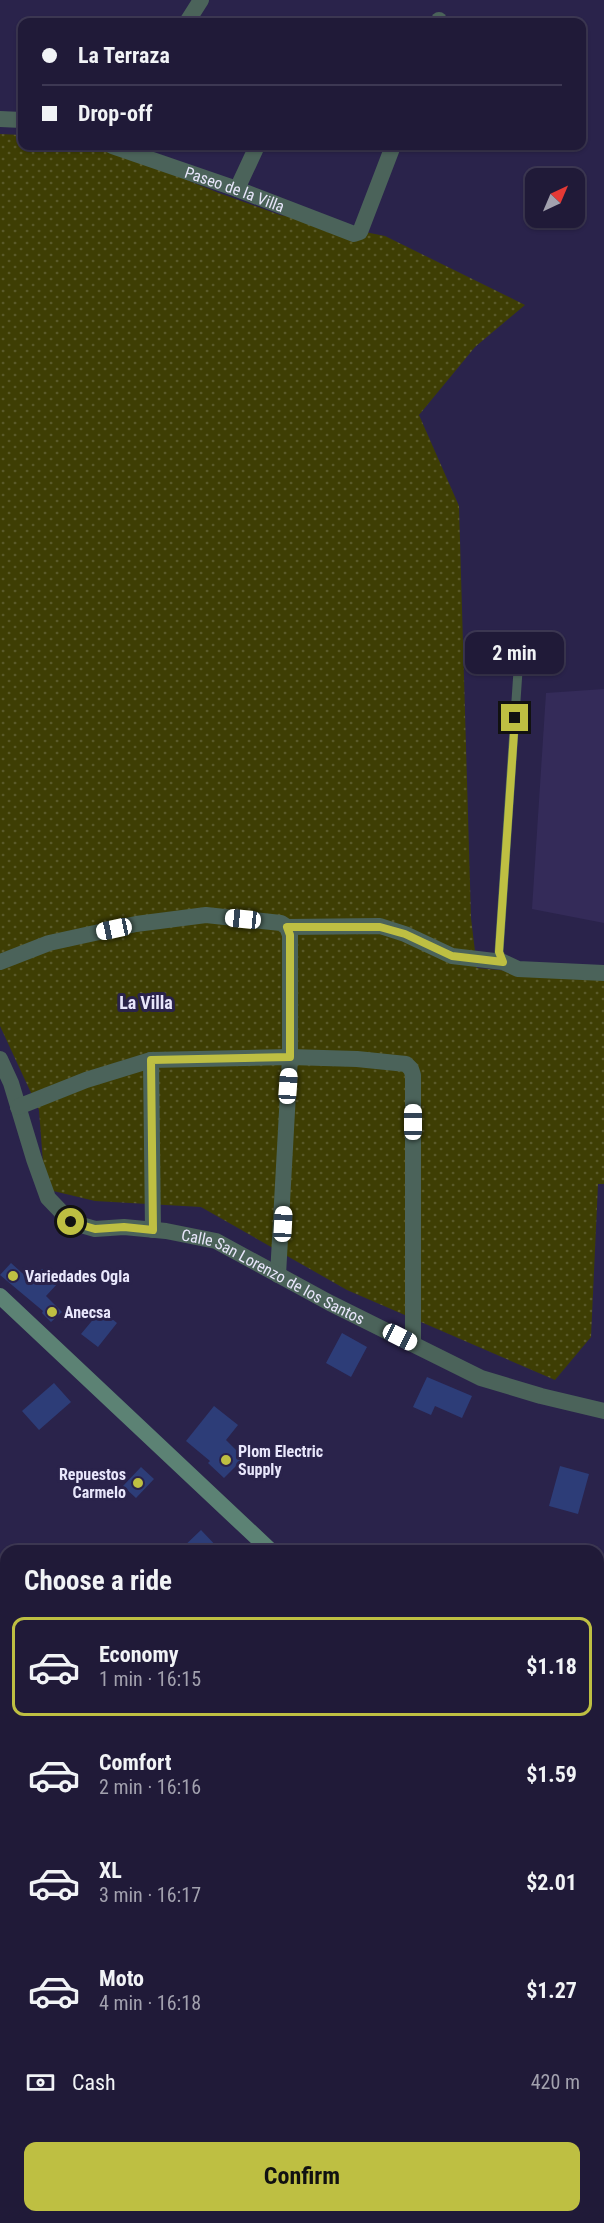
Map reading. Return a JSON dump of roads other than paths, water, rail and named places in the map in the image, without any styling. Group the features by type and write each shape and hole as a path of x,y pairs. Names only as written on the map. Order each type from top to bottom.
{"main road":[{"path":"0,1296 265,1545"}],"street":[{"path":"190,18 201,0"},
{"path":"0,119 18,120"},
{"name":"Paseo de la Villa","path":"124,150 358,234 391,150"},
{"path":"237,189 254,150"},
{"path":"0,962 49,943 136,924 206,915 280,923 287,927 380,927 405,934 452,956 503,962 518,969 604,973"},
{"path":"279,1275 290,1057 290,935 287,927"},
{"path":"18,1107 86,1080 151,1060 290,1057 401,1062 411,1069 413,1075 413,1344"},
{"name":"Calle San Lorenzo de los Santos","path":"0,1059 11,1083 48,1198 71,1222 95,1229 124,1227 216,1241 482,1378 541,1396 604,1411"},
{"path":"151,1060 153,1230"}],"lane":[{"path":"503,962 499,952 518,671"}],"place":[{"name":"Variedades Ogla","path":"13,1276"},
{"name":"Anecsa","path":"52,1312"},
{"name":"Plom Electric Supply","path":"226,1460"},
{"name":"Repuestos Carmelo","path":"138,1483"}],"district":[{"name":"La Villa","path":"146,1002"}]}
